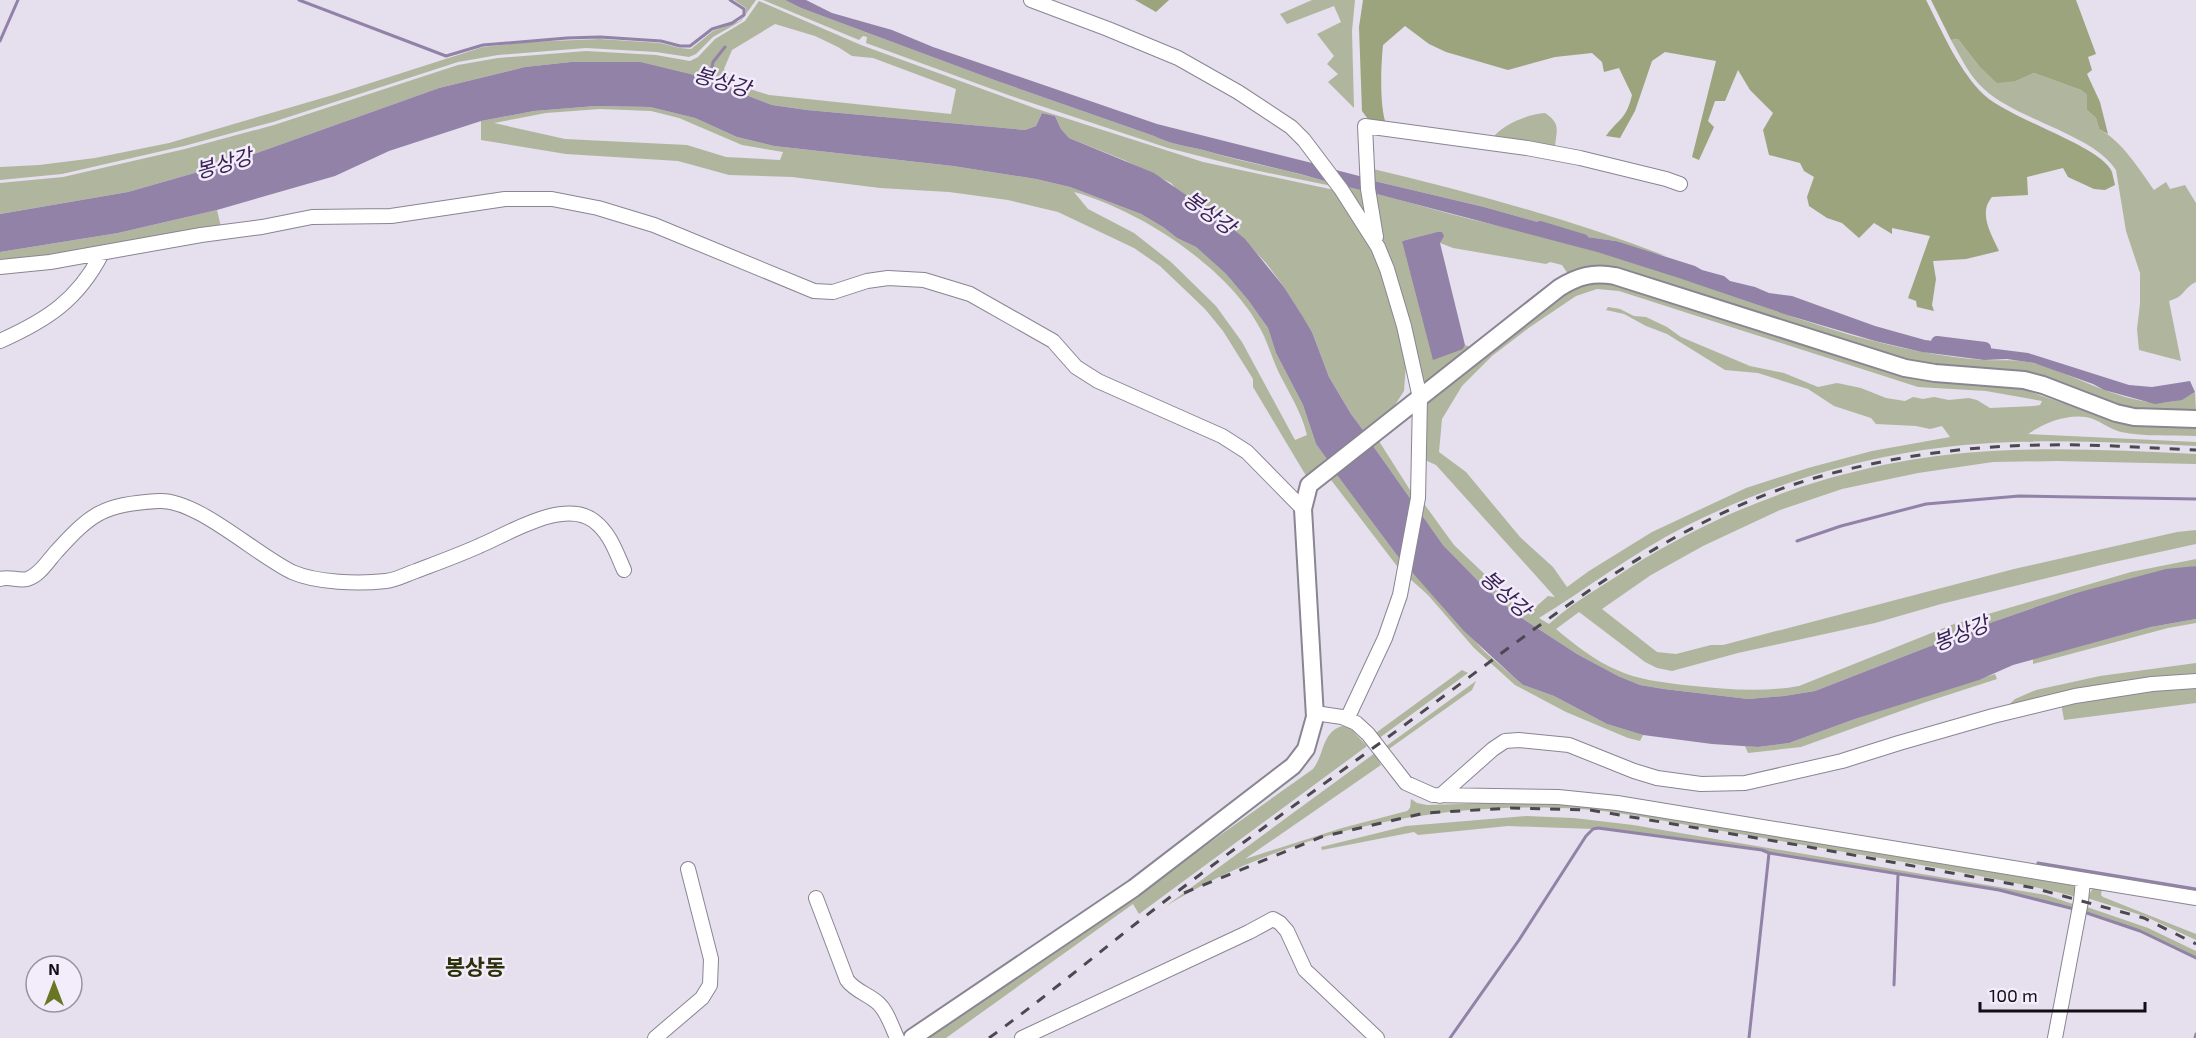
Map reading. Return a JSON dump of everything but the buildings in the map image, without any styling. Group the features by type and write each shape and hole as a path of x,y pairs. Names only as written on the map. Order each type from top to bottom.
{"main road":[{"path":"912,1038 1134,888 1293,766 1302,756 1314,727 1315,713 1304,510 1306,492 1314,480 1559,288 1576,278 1593,273 1615,276 1905,368 1935,373 2024,380 2116,413 2134,417 2196,419"}],"street":[{"path":"1031,0 1178,58 1238,92 1291,127 1304,140 1341,189 1378,247 1404,326 1420,398 1418,498 1405,573 1385,638 1347,719"},
{"path":"1378,247 1368,189 1365,126 1527,148 1580,158 1680,184"},
{"path":"0,267 50,262 312,217 391,216 505,198 552,198 598,208 654,225 814,291 833,292 867,281 888,278 924,280 970,294 1053,341 1076,367 1098,381 1222,436 1247,452 1304,510"},
{"path":"0,341 26,330 62,307 88,277 102,253"},
{"path":"0,579 6,577 26,579 40,571 67,540 100,513 140,502 162,500 178,503 208,517 293,572 312,577 357,583 388,581 480,546 535,520 570,514 584,515 607,533 624,570"},
{"path":"1440,796 1505,741 1519,740 1569,745 1657,778 1701,784 1745,783 1842,761 1899,742 2076,696 2152,684 2196,681"},
{"path":"1315,713 1347,719 1360,726 1406,783 1433,795 1558,797 1617,803 2196,898"},
{"path":"655,1038 702,998 710,985 711,959 688,868"},
{"path":"2055,1038 2083,880"},
{"path":"816,898 847,980 853,988 869,996 881,1006 897,1038"},
{"path":"1022,1038 1273,919 1287,931 1305,970 1377,1038"}],"green space":[{"path":"734,0 756,0 741,21 713,37 696,54 689,57 656,52 586,48 498,55 458,62 273,122 184,146 62,174 0,180 0,167 95,158 169,143 333,95 483,47 527,42 600,39 660,43 691,49 713,31 740,21 745,15 746,8"},
{"path":"763,0 785,0 997,81 1166,141 1313,177 1328,182 1332,186 1254,170 1168,148 1011,96 866,43 867,37 863,36 859,40"},
{"path":"1135,0 1169,0 1156,12"},
{"path":"1312,0 1355,0 1352,31 1354,108 1328,82 1338,74 1327,64 1334,56 1317,34 1341,22 1334,6 1287,24 1280,14"},
{"path":"1363,0 1926,0 1957,59 1980,91 2009,111 2090,152 2104,162 2112,172 2115,185 2105,190 2094,189 2068,177 2063,168 2027,177 2028,195 1992,197 1988,203 1986,217 1999,251 1966,259 1933,261 1936,279 1932,305 1934,311 1917,307 1916,301 1908,298 1930,236 1892,228 1892,234 1874,223 1859,238 1842,223 1827,218 1809,206 1807,197 1814,177 1804,171 1800,163 1769,155 1763,130 1773,113 1750,90 1738,70 1725,101 1715,101 1708,121 1714,127 1699,160 1692,157 1716,61 1665,52 1652,61 1635,111 1620,138 1606,136 1625,114 1632,95 1619,68 1604,72 1602,62 1592,53 1555,57 1508,70 1446,52 1429,44 1405,26 1383,45 1382,98 1387,126 1371,123 1362,111 1359,27"},
{"path":"1931,0 2076,0 2096,54 2088,57 2092,70 2087,74 2100,102 2108,134 2099,129 2096,118 2087,110 2087,95 2081,90 2034,73 2016,81 1997,83 1979,66 1958,39 1951,40"},
{"path":"759,1 861,45 1037,109 1203,162 1339,191 1374,253 1391,296 1406,363 1404,391 1393,408 1366,434 1329,377 1312,332 1284,287 1266,263 1235,230 1177,190 1171,183 1124,160 1069,138 1061,129 1055,116 1042,113 1036,126 1025,130 807,110 772,105 694,75 571,62 525,67 439,88 226,164 128,192 0,214 0,183 63,177 185,149 274,125 458,65 498,58 586,51 656,55 690,61 698,57 715,39 745,21","holes":["775,24 815,36 852,56 873,58 956,89 951,114 769,95 734,84 724,69 732,50"]},
{"path":"1958,39 1979,66 2016,81 2034,73 2081,90 2087,95 2087,110 2096,118 2099,129 2123,148 2154,190 2166,182 2170,189 2185,185 2196,203 2196,282 2178,297 2169,301 2181,361 2139,350 2137,329 2140,273 2126,231 2116,170 2105,157 2090,147 2015,110 1984,89 1970,72 1951,40"},
{"path":"596,106 650,107 695,118 737,137 774,146 953,166 1036,179 1070,187 1141,214 1177,238 1196,247 1226,274 1248,300 1268,328 1276,353 1303,405 1316,444 1329,462 1308,479 1253,387 1253,379 1223,331 1205,309 1160,266 1134,248 1058,212 1008,200 949,192 880,188 792,177 729,175 678,161 566,154 481,140 481,121 534,111","holes":["600,109 651,111 679,118 742,145 783,152 780,160 726,157 687,145 565,139 494,123 546,113","1074,192 1127,212 1154,227 1180,244 1228,285 1261,330 1278,371 1299,412 1307,435 1295,440 1242,342 1216,306 1171,262 1134,233 1088,209"]},
{"path":"1545,113 1556,125 1555,150 1492,139 1502,129 1516,121"},
{"path":"1369,168 1519,207 1666,256 1616,241 1558,233 1545,224 1370,180"},
{"path":"1340,185 1364,191 1367,223"},
{"path":"1373,193 1602,253 1810,322 1886,344 1951,357 2033,363 2136,400 2157,403 2177,400 2195,392 2196,411 2155,414 1938,370 1594,269 1427,384 1422,379 1386,255","holes":["1442,232 1440,243 1453,248 1546,264 1550,262 1562,265 1568,274 1470,347 1465,345 1463,349 1402,241"]},
{"path":"217,210 221,227 0,263 0,252 118,233"},
{"path":"1591,281 1619,284 1680,305 2025,390 2109,419 2126,423 2196,426 2196,436 2139,435 2117,431 2090,418 2078,416 2048,423 2028,434 2196,442 2196,446 2068,441 1991,443 1912,452 1834,469 1758,494 1686,526 1539,618 1549,624 1589,594 1672,543 1758,502 1849,473 1943,455 2068,449 2196,454 2196,464 1993,462 1918,473 1842,489 1780,510 1703,546 1651,575 1602,609 1657,652 1676,654 1711,645 1723,645 2014,569 2177,532 2196,530 2196,544 2105,564 1941,604 1875,623 1738,653 1672,671 1657,668 1645,662 1579,612 1556,629 1593,657 1617,670 1650,680 1713,688 1756,690 1799,686 1954,624 2131,572 2196,559 2196,566 2076,593 1987,624 1815,691 1748,699 1640,685 1618,676 1577,654 1517,615 1484,587 1443,545 1371,443 1377,438 1410,490 1414,490 1454,545 1518,606 1530,612 1548,596 1555,597 1436,465 1425,460 1424,403 1567,289","holes":["1597,289 1619,291 1918,387 1986,391 2042,401 2040,405 2034,406 1990,408 1969,398 1949,400 1913,397 1905,401 1886,398 1861,388 1837,383 1818,387 1784,373 1750,366 1681,337 1646,317 1634,316 1620,309 1608,307 1606,310 1624,314 1667,334 1725,370 1758,373 1808,389 1834,406 1871,418 1876,424 1930,429 1942,426 1950,437 1872,451 1746,488 1652,532 1567,587 1553,567 1520,537 1466,472 1439,452 1442,419 1462,386 1492,356 1530,327 1576,296"]},
{"path":"1334,471 1396,554 1485,652 1523,685 1554,696 1607,724 1643,735 1640,741 1566,712 1515,685 1474,648 1428,595 1400,570 1328,476"},
{"path":"2196,619 2196,623 2168,628 2033,664 2033,659 2151,627"},
{"path":"2196,663 2196,678 2003,710 2015,699 2036,690 2100,676"},
{"path":"1462,670 1468,673 1378,739 1373,735"},
{"path":"1995,674 1997,679 1801,747 1748,753 1745,746 1758,747 1789,743"},
{"path":"1476,681 1472,690 1386,751 1385,747"},
{"path":"2196,684 2196,703 2064,720 2061,703"},
{"path":"1342,726 1349,727 1367,746 1139,914 1133,904 946,1038 924,1038 1129,900 1313,769 1330,734"},
{"path":"1375,753 1381,765 1245,859 1342,828 1407,811 1410,808 1411,799 1427,805 1523,802 1585,805 2076,886 2077,897 1934,867 1634,816 1581,809 1527,808 1473,810 1419,816 1366,826 1313,840 1262,858 1213,880 1166,906"},
{"path":"1526,816 1574,818 1633,825 2046,895 2076,905 2075,908 1999,890 1762,849 1598,827 1593,829 1508,826 1418,835 1414,832 1322,850 1321,847 1406,826"},
{"path":"2093,888 2102,888 2103,897 2196,934 2196,940 2144,916 2087,898"},
{"path":"2084,906 2148,928 2196,951 2196,957 2140,931 2082,910"}],"water":[{"path":"785,0 806,0 832,13 892,30 933,47 1157,124 1316,164 1328,182 1166,141 997,81"},
{"name":"봉상강","path":"571,62 640,62 694,75 772,105 807,110 1025,130 1036,126 1042,113 1055,116 1061,129 1069,138 1154,173 1224,221 1245,239 1284,287 1303,317 1312,332 1329,377 1366,434 1329,462 1316,444 1303,405 1276,353 1268,328 1248,300 1226,274 1196,247 1177,238 1141,214 1070,187 1036,179 953,166 774,146 737,137 695,118 650,107 596,106 534,111 481,121 389,151 335,176 217,210 118,233 0,252 0,214 128,192 226,164 439,88 525,67"},
{"path":"1332,169 1363,177 1364,191 1340,185"},
{"path":"1370,180 1545,224 1558,233 1616,241 1724,276 1730,281 1769,293 1792,296 1875,326 1925,340 2028,353 2129,385 2152,387 2190,381 2195,392 2182,400 2155,404 2104,390 2034,363 2007,359 1984,360 1922,352 1875,341 1787,315 1597,252 1373,193"},
{"path":"1442,232 1444,236 1440,243 1465,345 1463,349 1433,360 1402,241"},
{"path":"1371,443 1443,545 1484,587 1517,615 1577,654 1640,685 1748,699 1815,691 1987,624 2076,593 2166,569 2196,566 2196,619 2151,627 2013,665 1979,680 1855,719 1789,743 1758,747 1643,735 1607,724 1554,696 1523,685 1464,631 1396,554 1334,471"}],"waterway":[{"path":"0,41 18,0"},
{"path":"299,0 446,56 483,45 567,38 600,37 661,41 690,46 712,29 732,23 744,15 744,9 730,0"},
{"name":"봉상강","path":"709,81 713,62 725,47"},
{"path":"1540,227 1583,240"},
{"path":"1937,342 1985,348"},
{"path":"1797,541 1841,526 1926,504 2019,496 2196,499"},
{"path":"1450,1038 1519,940 1586,836 1593,829 1762,850 1999,890 2074,909"},
{"path":"1749,1038 1769,853"},
{"path":"2038,863 2196,889"},
{"path":"1894,985 1898,874"},
{"path":"2084,912 2140,931 2196,958"},
{"path":"2195,1038 2196,1034"}],"railway":[{"path":"989,1038 1198,876 1570,603 1669,541 1720,514 1773,492 1829,474 1884,461 1939,452 2022,445 2196,450"},
{"path":"1184,893 1321,837 1425,813 1511,808 1590,810 2034,888 2144,918 2196,944"}],"district":[{"name":"봉상동","path":"475,967"}]}
